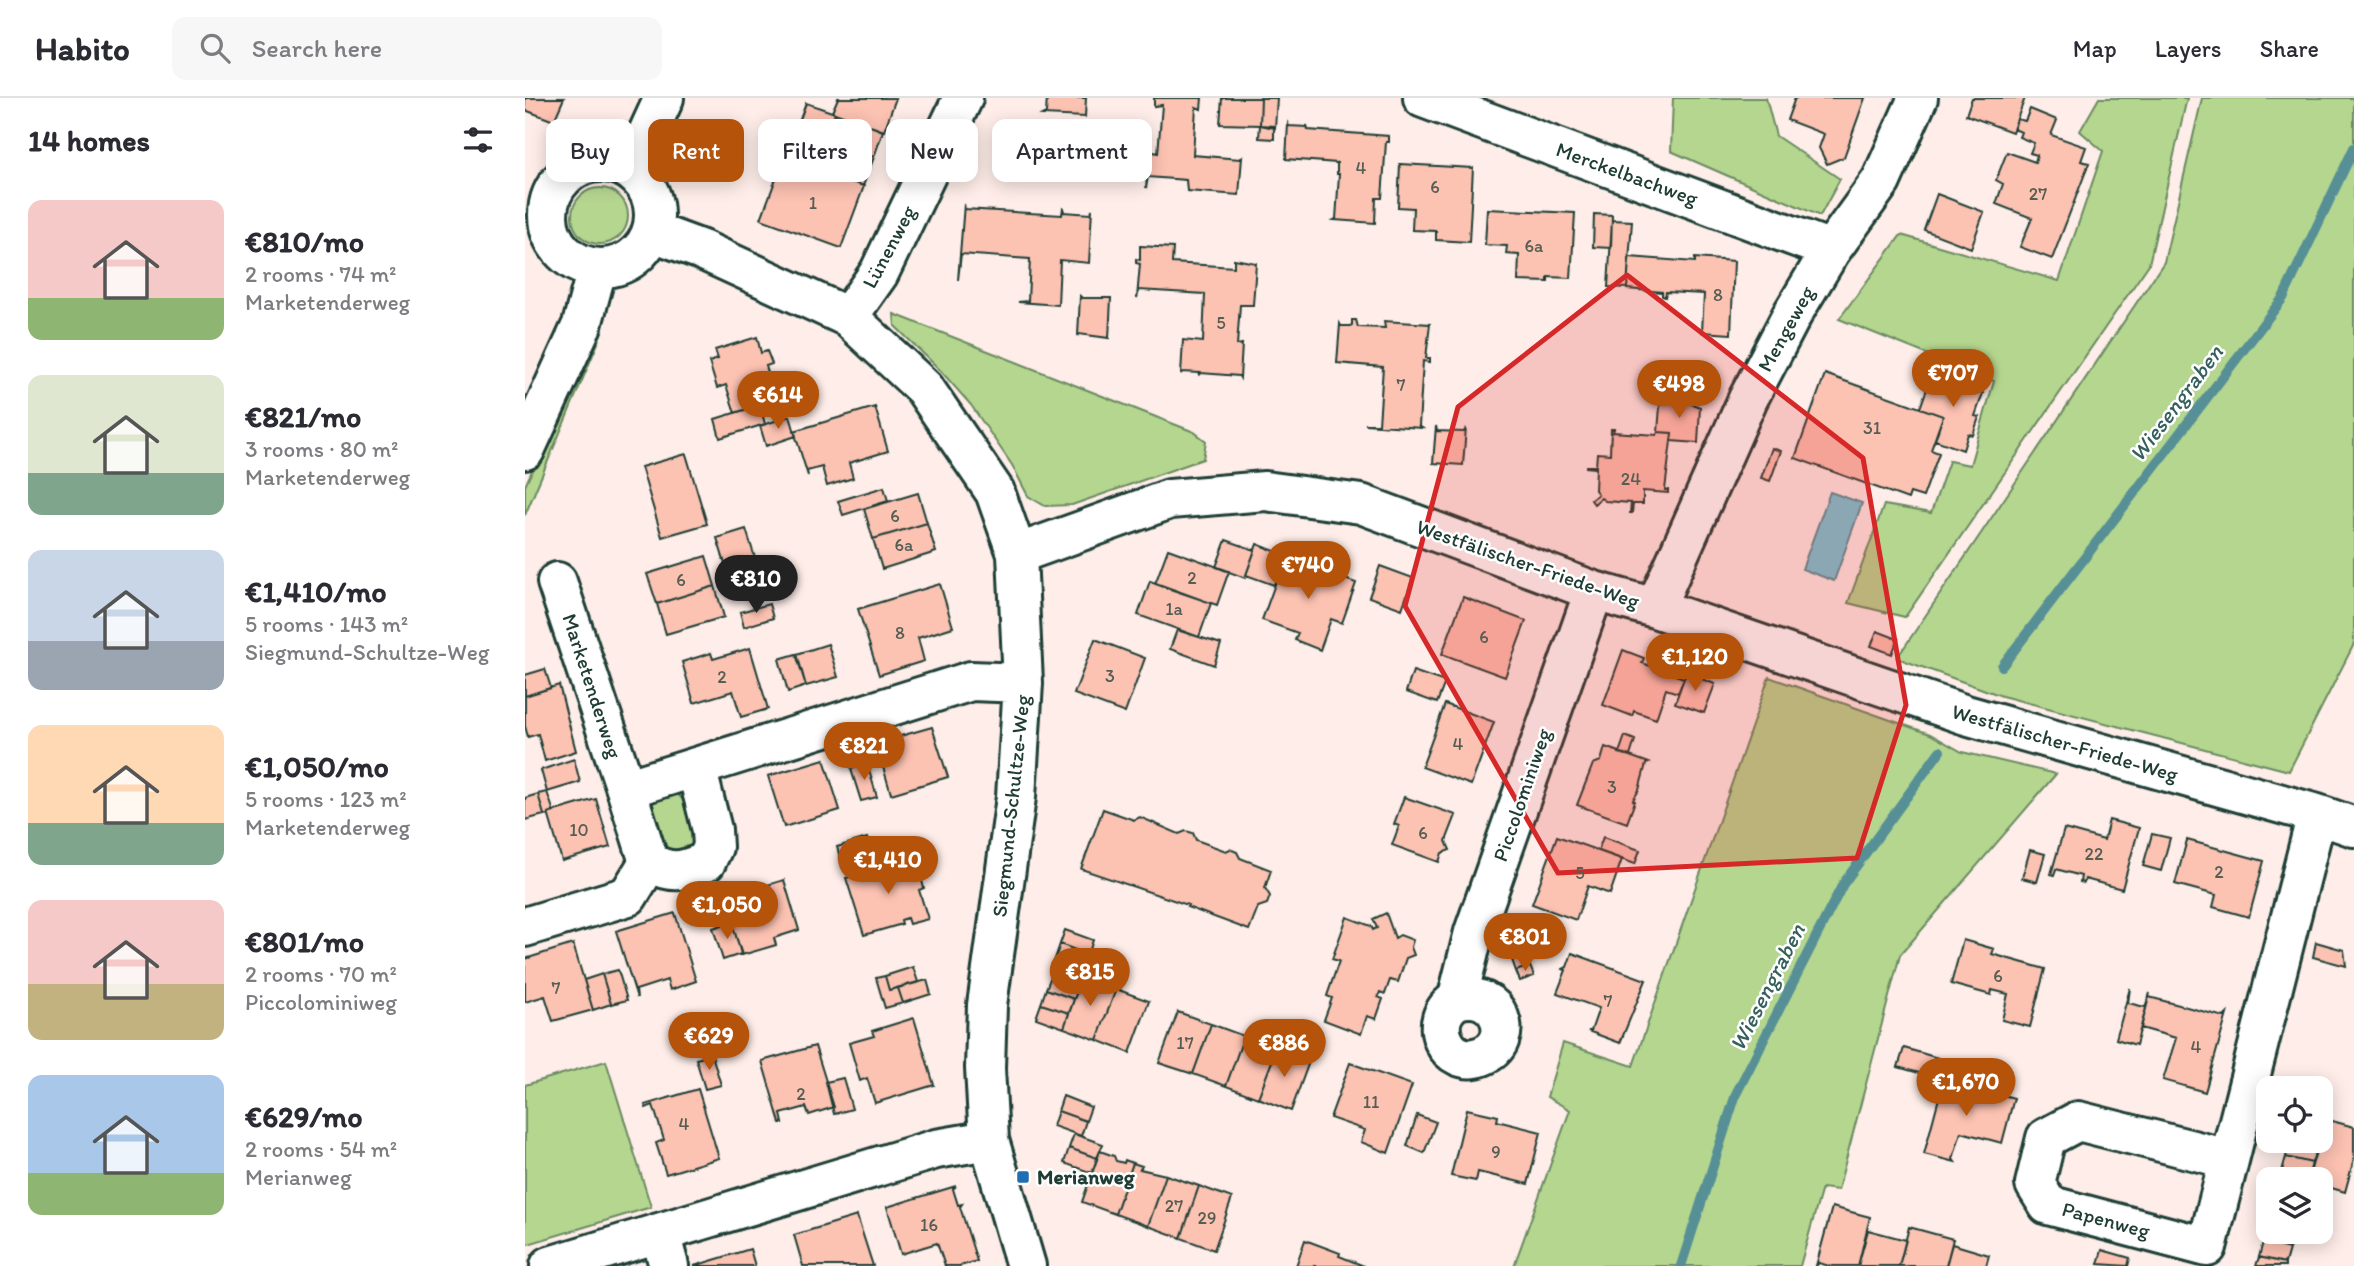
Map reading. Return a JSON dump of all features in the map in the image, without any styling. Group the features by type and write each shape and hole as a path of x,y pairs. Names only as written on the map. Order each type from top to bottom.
{"street":[{"path":"634,163 664,98"},
{"name":"Lünenweg","path":"848,317 879,273 963,98"},
{"name":"Merckelbachweg","path":"1423,98 1831,250"},
{"name":"Mengeweg","path":"1655,608 1748,399 1793,313 1831,250 1881,181 1917,98"},
{"path":"555,182 537,195 557,246 575,262 597,269 621,265 640,252 653,232 655,209 647,187 634,173"},
{"name":"Siegmund-Schultze-Weg","path":"653,232 702,250 848,317 924,388 995,492 1017,554 1023,683 1016,797 987,1005 985,1068 989,1140 1026,1266"},
{"path":"525,450 582,325 597,269"},
{"name":"Westfälischer-Friede-Weg","path":"1017,554 1170,499 1265,491 1361,504 1594,591 1655,608 1966,715 2317,814 2354,827"},
{"name":"Marketenderweg","path":"557,582 649,862"},
{"name":"Piccolominiweg","path":"1457,1000 1473,932 1594,591"},
{"path":"626,789 971,681 1023,683"},
{"path":"525,927 628,896 649,862 665,871 686,869 706,862 713,847 712,830 696,767"},
{"name":"Papenweg","path":"2228,1159 2078,1121 2046,1138 2035,1184 2048,1205 2207,1247 2317,814"},
{"path":"550,1266 665,1250 936,1149 989,1140"}],"highlighted area":[{"path":"1627,275 1863,458 1906,705 1857,858 1558,873 1405,606 1458,407"}],"green space":[{"path":"1673,98 1766,98 1776,136 1840,179 1820,216 1671,151"},
{"path":"2099,98 2187,98 2149,264 1905,617 1848,603 1884,505 1931,513 1949,461 1970,465 1994,381 1839,319 1901,235 2059,281 2103,151 2080,131"},
{"path":"2202,98 2354,98 2354,644 2289,771 2002,696 1897,658 2164,262"},
{"path":"600,188 611,190 620,196 626,205 626,227 620,236 611,242 600,244 589,242 580,236 574,227 572,216 574,205 580,196 589,190"},
{"path":"894,314 1194,432 1206,441 1203,459 1072,505 1045,506 1028,496 1012,465 971,405 895,326"},
{"path":"592,340 598,343 525,515 525,486"},
{"path":"1769,677 1930,734 1962,752 2056,774 1900,955 1838,1190 1822,1188 1800,1266 1514,1266 1570,1110 1547,1097 1563,1043 1633,1066"},
{"path":"672,791 684,802 694,826 693,851 680,857 660,850 649,812 656,797"},
{"path":"606,1061 651,1207 525,1245 525,1085"}],"water":[{"path":"1830,492 1862,503 1834,581 1802,569"}],"building":[{"path":"525,98 564,98 555,119 525,110"},
{"path":"838,98 896,98 888,119 886,119 884,131 872,127 872,119 851,119 832,112"},
{"path":"1047,98 1086,98 1085,117 1042,115 1046,113"},
{"path":"1154,98 1202,98 1201,109 1196,107 1193,155 1242,157 1239,195 1187,191 1186,180 1152,177 1152,152 1158,153 1162,105 1154,106"},
{"path":"1222,98 1261,98 1260,125 1220,124"},
{"path":"1261,98 1277,98 1275,128 1260,125"},
{"path":"1795,98 1865,98 1844,157 1827,164 1819,148 1824,134 1787,120"},
{"path":"1972,98 2025,98 2012,132 1966,115"},
{"path":"806,103 835,113 833,119 800,119"},
{"path":"2030,109 2057,120 2051,135 2086,147 2081,161 2089,163 2052,259 2020,247 2032,218 1996,204 2003,184 1996,180 2007,152 2035,162 2037,155 2030,153 2034,143 2019,137 2021,132 2014,129 2017,119 2025,121"},
{"path":"1288,124 1307,125 1308,130 1389,136 1389,142 1386,142 1382,198 1376,198 1375,223 1334,220 1339,174 1337,163 1286,159"},
{"path":"1260,125 1274,126 1274,139 1259,138"},
{"path":"872,127 883,131 874,157 872,156"},
{"path":"1400,164 1473,168 1469,242 1436,240 1436,231 1412,230 1413,208 1398,207"},
{"path":"775,182 853,182 864,186 841,248 761,219"},
{"path":"1937,194 1984,212 1971,248 1924,230"},
{"path":"964,204 965,209 1062,215 1063,207 1064,212 1091,214 1092,209 1089,263 1060,260 1058,305 1018,302 1028,301 1030,259 961,254 958,280"},
{"path":"1487,209 1575,213 1571,278 1548,277 1548,282 1518,281 1519,255 1506,254 1507,246 1485,245"},
{"path":"1594,214 1612,215 1611,248 1593,247"},
{"path":"1612,220 1632,221 1627,288 1608,287"},
{"path":"1140,246 1173,248 1172,263 1234,267 1234,259 1256,263 1253,305 1240,305 1237,345 1242,344 1240,378 1201,373 1199,376 1200,373 1181,374 1183,340 1203,342 1205,294 1139,290 1137,298 1140,264 1136,263 1136,259 1140,260"},
{"path":"1629,257 1695,262 1695,258 1734,261 1731,334 1702,332 1704,294 1666,292 1665,297 1662,292 1627,289"},
{"path":"1080,296 1111,298 1109,338 1078,336"},
{"path":"1352,320 1356,320 1358,327 1385,328 1384,321 1430,324 1426,358 1430,358 1430,362 1423,361 1419,426 1422,428 1365,424 1379,424 1383,367 1337,363 1340,324 1350,326"},
{"path":"757,337 761,353 767,351 772,364 766,366 776,400 735,413 726,385 717,388 709,362 718,359 715,350"},
{"path":"1825,374 1943,416 1931,450 1939,453 1923,497 1910,493 1908,499 1795,458"},
{"path":"1932,375 1945,380 1947,376 1964,382 1963,386 1983,393 1975,416 1979,417 1973,435 1968,434 1963,450 1935,440 1943,416 1920,408"},
{"path":"1661,393 1700,407 1698,443 1671,441 1672,433 1658,432"},
{"path":"760,405 765,424 720,438 715,419"},
{"path":"875,407 888,451 849,463 853,478 827,486 822,467 807,471 808,476 794,431"},
{"path":"790,416 796,436 766,446 760,426"},
{"path":"1436,426 1437,431 1464,432 1466,428 1463,465 1433,463"},
{"path":"1611,429 1614,429 1613,432 1657,435 1658,432 1672,433 1665,490 1668,490 1668,493 1643,491 1643,504 1633,504 1632,513 1631,503 1605,501 1601,498 1594,504 1591,500 1598,494 1595,490 1596,468 1586,466 1596,466 1597,453 1610,454"},
{"path":"1772,448 1781,451 1770,481 1761,478"},
{"path":"686,454 707,524 662,537 641,467"},
{"path":"884,487 888,501 843,515 838,501"},
{"path":"918,493 927,523 873,539 864,509"},
{"path":"927,523 936,552 882,569 873,539"},
{"path":"746,529 755,558 726,567 717,538"},
{"path":"1226,540 1255,550 1245,578 1216,567"},
{"path":"1257,544 1285,555 1274,585 1246,575"},
{"path":"1168,549 1229,571 1217,605 1155,584"},
{"path":"1286,554 1356,583 1342,623 1331,619 1320,650 1295,640 1298,633 1262,620"},
{"path":"706,556 715,586 657,604 647,574"},
{"path":"1380,566 1413,578 1402,609 1369,597"},
{"path":"1150,581 1211,603 1199,637 1138,615"},
{"path":"940,584 953,627 918,638 924,661 879,675 858,609"},
{"path":"715,586 724,617 666,634 657,604"},
{"path":"1463,597 1526,621 1505,677 1442,654"},
{"path":"769,604 773,618 744,627 740,612"},
{"path":"1177,630 1221,644 1214,665 1170,649"},
{"path":"1877,631 1898,639 1892,654 1871,646"},
{"path":"1095,639 1145,658 1125,713 1074,694"},
{"path":"828,644 838,677 806,686 797,654"},
{"path":"750,648 768,709 741,717 733,691 694,703 682,662 711,653 713,659"},
{"path":"1623,650 1644,658 1642,663 1684,678 1678,693 1666,689 1656,719 1634,711 1632,716 1603,705"},
{"path":"796,654 806,686 788,692 779,659"},
{"path":"545,669 551,688 525,696 525,675"},
{"path":"1413,671 1445,682 1437,703 1406,692"},
{"path":"1686,673 1715,684 1704,713 1675,703"},
{"path":"559,685 576,751 545,761 538,734 528,737 525,726 525,696"},
{"path":"1445,704 1494,722 1471,785 1422,767"},
{"path":"932,727 948,777 891,794 876,743"},
{"path":"1625,736 1635,740 1630,756 1619,753"},
{"path":"1605,747 1649,763 1646,764 1627,823 1577,805 1593,764 1601,761"},
{"path":"574,759 580,782 547,792 541,770"},
{"path":"824,759 840,810 784,827 768,776"},
{"path":"867,763 877,797 861,801 851,769"},
{"path":"547,792 554,812 544,815 538,794"},
{"path":"538,794 544,815 525,820 525,798"},
{"path":"1404,797 1456,815 1446,841 1450,850 1442,853 1439,862 1392,845 1399,826 1394,824"},
{"path":"596,799 610,847 562,861 548,813"},
{"path":"1103,809 1134,820 1140,817 1179,834 1186,831 1193,833 1196,840 1226,851 1230,849 1237,852 1240,858 1271,870 1265,888 1270,896 1267,904 1258,907 1249,930 1187,907 1188,905 1081,869"},
{"path":"2109,820 2139,828 2122,889 2085,879 2084,883 2080,882 2081,876 2056,869 2054,875 2051,874 2064,829 2104,840"},
{"path":"2152,834 2170,838 2161,871 2143,866"},
{"path":"1557,836 1622,859 1610,894 1588,886 1576,920 1532,904"},
{"path":"1603,837 1640,850 1635,864 1598,851"},
{"path":"867,838 873,855 842,865 837,847"},
{"path":"2187,840 2264,861 2249,917 2213,907 2216,895 2175,884"},
{"path":"2030,850 2045,854 2037,882 2022,878"},
{"path":"915,857 924,888 919,890 928,919 909,924 907,918 901,920 902,924 864,935 846,878"},
{"path":"784,880 799,930 774,938 776,945 742,955 724,898"},
{"path":"675,913 696,981 670,990 667,980 636,990 637,998 616,931"},
{"path":"1386,913 1395,938 1400,935 1413,940 1411,947 1414,955 1406,958 1398,982 1390,980 1385,994 1380,992 1378,997 1383,999 1376,1019 1367,1016 1361,1034 1324,1020 1332,998 1327,996 1339,961 1332,959 1347,917 1371,926 1373,930 1377,928 1373,919"},
{"path":"732,922 741,954 723,960 713,928"},
{"path":"1065,930 1093,940 1088,955 1060,944"},
{"path":"1520,940 1530,966 1516,971 1507,946"},
{"path":"1963,940 1994,949 1992,954 2045,969 2030,1027 2002,1020 2008,994 1992,990 1991,995 1951,984"},
{"path":"2316,942 2344,950 2346,966 2313,957"},
{"path":"573,944 593,1010 553,1021 545,996 525,1002 525,959"},
{"path":"1060,944 1088,955 1083,969 1055,959"},
{"path":"1572,953 1646,980 1620,1043 1588,1031 1591,1031 1599,1008 1557,993 1566,970 1563,969 1567,967"},
{"path":"1057,960 1085,970 1080,985 1052,974"},
{"path":"1530,966 1534,976 1520,981 1516,971"},
{"path":"913,967 918,982 889,990 885,976"},
{"path":"618,970 627,1000 611,1004 602,974"},
{"path":"602,974 611,1004 593,1010 584,980"},
{"path":"1052,974 1080,985 1074,999 1046,989"},
{"path":"885,976 889,990 898,988 903,1003 885,1008 876,978"},
{"path":"1082,977 1116,989 1097,1040 1064,1028"},
{"path":"927,980 931,994 903,1003 898,988"},
{"path":"2130,988 2128,1003 2145,1007 2150,993 2136,1045 2116,1039"},
{"path":"1046,989 1074,999 1069,1013 1041,1004"},
{"path":"1116,989 1149,1001 1130,1053 1097,1040"},
{"path":"2149,997 2224,1017 2227,1014 2205,1092 2163,1080 2176,1038 2141,1028"},
{"path":"1041,1004 1069,1013 1064,1028 1036,1018"},
{"path":"1178,1012 1211,1024 1193,1074 1159,1063"},
{"path":"914,1018 934,1085 875,1103 867,1078 860,1081 849,1043 874,1036 872,1031"},
{"path":"1211,1024 1244,1036 1226,1086 1193,1074"},
{"path":"1244,1036 1277,1048 1258,1098 1226,1086"},
{"path":"815,1046 834,1107 809,1115 806,1107 781,1114 783,1123 780,1123 762,1061"},
{"path":"1277,1048 1310,1059 1291,1111 1258,1098"},
{"path":"1904,1048 1938,1058 1933,1077 1898,1067"},
{"path":"712,1055 721,1085 705,1089 696,1059"},
{"path":"1350,1063 1412,1085 1388,1153 1361,1142 1365,1130 1330,1118"},
{"path":"843,1078 852,1109 834,1114 826,1082"},
{"path":"1944,1079 2014,1098 2002,1143 1961,1132 1953,1159 1955,1162 1924,1154"},
{"path":"698,1089 719,1158 666,1174 656,1143 664,1140 653,1105 646,1108 645,1105"},
{"path":"1063,1096 1091,1107 1086,1121 1058,1111"},
{"path":"1467,1109 1498,1116 1497,1121 1541,1132 1528,1184 1478,1172 1476,1181 1451,1176"},
{"path":"1058,1111 1086,1121 1081,1136 1053,1126"},
{"path":"1417,1115 1436,1122 1424,1153 1407,1146"},
{"path":"2333,1121 2354,1127 2354,1159 2345,1192 2333,1188 2333,1167 2312,1167 2316,1153 2333,1153"},
{"path":"1074,1134 1103,1144 1097,1158 1069,1148"},
{"path":"1069,1148 1097,1158 1092,1173 1064,1163"},
{"path":"1100,1151 1114,1156 1116,1161 1133,1163 1115,1214 1082,1202"},
{"path":"2287,1153 2315,1153 2312,1163 2286,1157"},
{"path":"2286,1157 2312,1163 2311,1167 2283,1167"},
{"path":"1133,1163 1142,1166 1140,1169 1166,1175 1148,1226 1115,1214"},
{"path":"1166,1175 1199,1186 1181,1238 1148,1226"},
{"path":"956,1186 953,1189 958,1205 962,1204 960,1207 977,1261 960,1266 945,1266 937,1243 901,1254 887,1207"},
{"path":"1199,1186 1232,1198 1214,1250 1181,1238"},
{"path":"1832,1207 1870,1217 1858,1266 1829,1266 1819,1263 1816,1266"},
{"path":"857,1216 873,1266 803,1266 794,1235"},
{"path":"1909,1227 1953,1239 1946,1266 1899,1266"},
{"path":"1868,1230 1906,1240 1899,1266 1858,1266"},
{"path":"1305,1240 1340,1253 1339,1256 1364,1266 1296,1266"},
{"path":"1952,1244 1989,1255 1986,1266 1946,1266"},
{"path":"2262,1244 2289,1249 2285,1263 2259,1257"},
{"path":"2270,1244 2290,1244 2289,1249"},
{"path":"750,1249 755,1266 694,1266"},
{"path":"2102,1250 2130,1258 2128,1266 2098,1264"},
{"path":"2259,1257 2285,1263 2285,1266 2256,1266"}],"waterway":[{"name":"Wiesengraben","path":"2002,666 2283,298 2354,148"},
{"name":"Wiesengraben","path":"1681,1266 1736,1094 1843,884 1940,751"}],"place":[{"name":"Merianweg","path":"1023,1177"}]}
